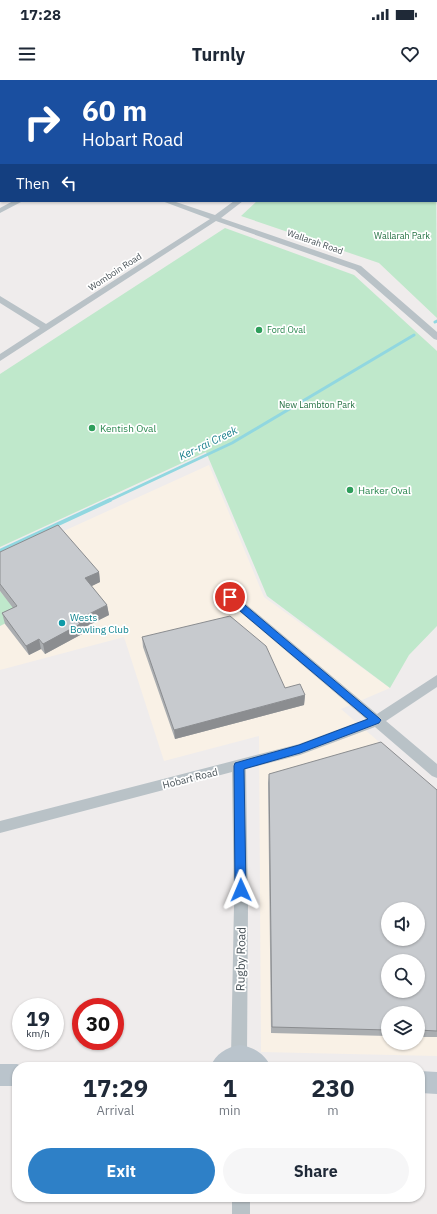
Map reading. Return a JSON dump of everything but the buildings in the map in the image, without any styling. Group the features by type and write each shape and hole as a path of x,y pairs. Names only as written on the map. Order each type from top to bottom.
{"main road":[{"path":"225,1062 228,1059 239,1056 251,1058 255,1062"},
{"path":"0,1075 12,1075"},
{"path":"425,1082 437,1083"}],"street":[{"path":"0,212 17,202"},
{"name":"Wallarah Road","path":"169,202 358,268 437,337"},
{"name":"Womboin Road","path":"0,358 216,218 238,202"},
{"path":"0,299 46,328"},
{"path":"230,597 437,772"},
{"name":"Hobart Road","path":"0,827 300,749 376,720 420,693 437,680"},
{"name":"Rugby Road","path":"239,766 241,905 239,1056"},
{"path":"241,1202 241,1214"}],"shaded area":[{"path":"209,465 264,597 390,688 341,709 437,792 437,1056 261,1052 259,736 164,761 124,637 0,670 0,560"}],"green space":[{"name":"Wallarah Park","path":"256,202 436,202 437,318 379,263 241,216"},
{"name":"New Lambton Park","path":"225,228 354,275 437,351 437,626 409,655 390,688 267,596 206,452 0,547 0,374"},
{"path":"0,591 20,616 0,626"}],"waterway":[{"name":"Ker-rai Creek","path":"108,501 232,443 414,335"},
{"name":"Ker-rai Creek","path":"0,551 110,500"}],"place":[{"name":"Ford Oval","path":"259,330"},
{"name":"Kentish Oval","path":"92,428"},
{"name":"Harker Oval","path":"350,490"},
{"name":"Wests Bowling Club","path":"62,623"}],"route":[{"path":"230,597 376,720 336,737 239,766 241,890"}]}
